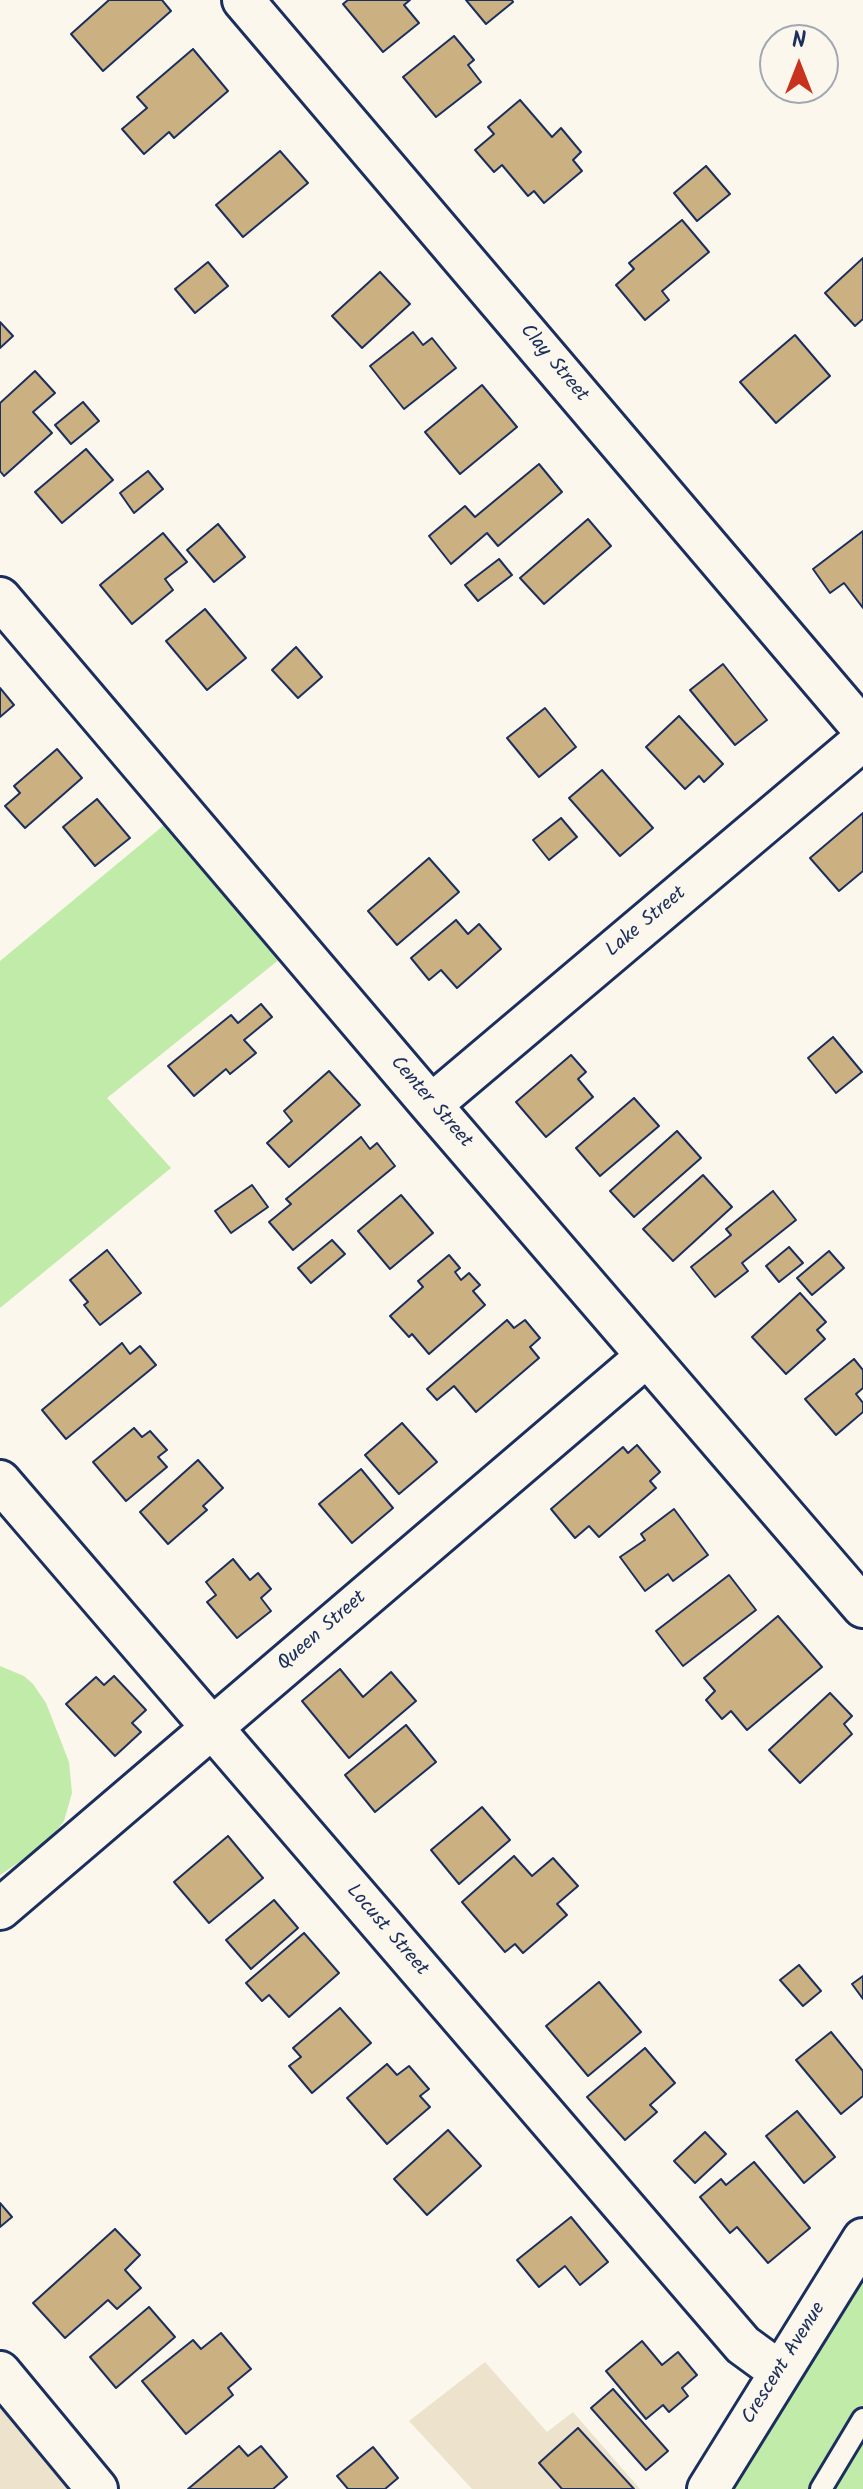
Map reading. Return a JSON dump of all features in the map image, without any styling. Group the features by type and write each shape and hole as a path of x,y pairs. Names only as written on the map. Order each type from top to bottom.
{"street":[{"name":"Clay Street","path":"243,0 863,729"},
{"name":"Center Street","path":"0,598 863,1607"},
{"name":"Lake Street","path":"431,1105 863,740"},
{"name":"Queen Street","path":"0,1909 647,1356"},
{"name":"Locust Street","path":"0,1481 743,2345 780,2372"},
{"name":"Crescent Avenue","path":"717,2486 780,2372 863,2239"},
{"path":"0,2372 97,2489"}],"lane":[{"path":"821,2489 863,2419"}],"shaded area":[{"path":"485,2362 547,2432 573,2412 640,2489 472,2489 409,2421"},
{"path":"0,2372 97,2489 0,2489"}],"green space":[{"path":"181,811 296,946 107,1098 171,1168 0,1308 0,961"},
{"path":"0,1666 24,1676 46,1703 69,1762 72,1793 64,1821 46,1844 0,1875"},
{"path":"863,2239 863,2489 708,2489"}],"building":[{"path":"109,0 162,0 171,11 103,71 71,34"},
{"path":"348,0 410,0 404,5 419,23 383,52 343,4"},
{"path":"466,0 512,0 513,2 486,24"},
{"path":"454,36 474,60 468,65 481,82 436,117 403,77"},
{"path":"193,49 228,91 174,138 169,132 144,154 122,129 147,108 137,97"},
{"path":"520,100 552,137 561,128 581,152 573,160 582,171 544,203 534,191 528,196 502,165 494,172 475,150 494,134 488,127"},
{"path":"280,151 308,183 243,237 216,205"},
{"path":"706,166 730,194 697,221 674,193"},
{"path":"682,220 709,252 662,291 669,300 645,320 616,285 634,269 629,263"},
{"path":"863,258 863,319 855,326 825,293"},
{"path":"208,262 228,286 195,313 175,289"},
{"path":"380,272 410,304 362,348 332,316"},
{"path":"0,322 13,336 0,348"},
{"path":"413,332 423,345 432,338 456,368 404,409 370,366"},
{"path":"795,335 830,376 776,423 740,382"},
{"path":"35,371 55,393 33,412 52,433 4,476 0,471 0,403"},
{"path":"482,385 517,427 460,474 425,432"},
{"path":"83,402 99,421 71,444 55,425"},
{"path":"86,449 113,480 62,523 35,492"},
{"path":"539,464 562,492 498,546 487,533 451,564 429,536 465,506 475,517"},
{"path":"148,471 163,489 134,513 120,493"},
{"path":"588,519 611,546 544,604 520,578"},
{"path":"218,524 245,557 214,582 187,550"},
{"path":"863,531 863,608 844,583 830,593 813,569"},
{"path":"163,533 187,562 165,579 173,590 132,624 100,585"},
{"path":"499,559 512,575 478,601 465,585"},
{"path":"205,609 246,658 207,690 166,641"},
{"path":"296,647 322,677 298,698 272,670"},
{"path":"723,664 767,720 735,745 690,690"},
{"path":"0,688 14,705 0,717"},
{"path":"545,708 576,747 539,777 507,738"},
{"path":"679,716 723,764 704,782 699,776 685,789 646,747"},
{"path":"57,749 82,778 25,828 5,806 20,793 14,786"},
{"path":"602,770 653,828 620,856 569,798"},
{"path":"97,799 130,838 95,866 63,827"},
{"path":"863,813 863,871 839,891 810,858"},
{"path":"561,818 577,837 549,860 533,840"},
{"path":"429,858 459,892 397,945 368,911"},
{"path":"456,920 468,934 479,924 501,949 457,988 441,970 429,980 411,958"},
{"path":"261,1004 272,1017 244,1040 256,1053 230,1074 226,1069 194,1096 168,1066 231,1015 238,1023"},
{"path":"833,1037 862,1072 836,1093 808,1058"},
{"path":"571,1055 586,1072 578,1079 593,1097 546,1137 516,1102"},
{"path":"329,1071 360,1105 289,1167 267,1143 292,1121 284,1111"},
{"path":"634,1098 659,1126 600,1176 576,1148"},
{"path":"677,1131 701,1158 634,1217 610,1191"},
{"path":"361,1137 370,1149 377,1143 395,1166 293,1250 269,1222 291,1204 286,1199"},
{"path":"703,1175 732,1207 673,1261 643,1229"},
{"path":"252,1185 268,1207 231,1233 215,1211"},
{"path":"773,1191 796,1220 742,1263 748,1271 715,1297 691,1267 731,1235 726,1229"},
{"path":"401,1195 433,1233 390,1269 358,1231"},
{"path":"332,1240 345,1254 311,1283 298,1268"},
{"path":"789,1247 803,1263 779,1282 766,1266"},
{"path":"107,1250 141,1293 100,1325 84,1305 88,1302 70,1280"},
{"path":"829,1251 844,1268 812,1295 797,1278"},
{"path":"449,1255 460,1268 455,1272 461,1280 469,1273 480,1285 473,1291 485,1305 429,1354 412,1334 409,1337 390,1316 423,1287 418,1281"},
{"path":"800,1293 826,1322 817,1330 825,1339 786,1374 752,1337"},
{"path":"507,1320 514,1328 525,1320 540,1338 530,1347 539,1358 476,1412 454,1386 437,1400 427,1389"},
{"path":"122,1343 130,1354 140,1346 156,1365 66,1439 42,1410"},
{"path":"854,1359 863,1370 863,1388 856,1394 863,1403 863,1412 836,1435 805,1399"},
{"path":"402,1423 437,1462 399,1494 365,1455"},
{"path":"134,1428 142,1437 150,1431 167,1450 158,1457 167,1467 126,1501 93,1462"},
{"path":"637,1445 660,1472 650,1481 656,1488 599,1537 589,1526 575,1538 551,1509 623,1447 628,1453"},
{"path":"198,1460 223,1488 203,1506 207,1510 168,1544 140,1512"},
{"path":"361,1469 393,1508 352,1543 319,1504"},
{"path":"674,1509 708,1555 673,1581 668,1574 645,1591 620,1557 645,1540 641,1534"},
{"path":"233,1559 250,1580 258,1573 271,1589 261,1598 271,1611 237,1638 207,1602 216,1595 206,1582"},
{"path":"729,1575 756,1610 683,1666 656,1631"},
{"path":"778,1616 822,1667 747,1730 731,1711 722,1719 706,1700 715,1691 704,1678"},
{"path":"340,1669 363,1697 391,1672 416,1701 349,1758 302,1701"},
{"path":"114,1676 146,1710 132,1723 141,1732 115,1756 66,1704 96,1677 104,1685"},
{"path":"830,1693 852,1716 844,1724 852,1734 800,1783 769,1750"},
{"path":"406,1725 436,1762 375,1812 345,1775"},
{"path":"482,1807 510,1840 459,1884 431,1850"},
{"path":"228,1836 263,1878 209,1923 174,1882"},
{"path":"514,1856 532,1876 553,1858 578,1886 557,1904 567,1915 523,1953 515,1944 505,1952 462,1902"},
{"path":"274,1900 298,1928 251,1969 226,1940"},
{"path":"304,1933 339,1973 289,2017 269,1995 262,2001 246,1983"},
{"path":"799,1965 821,1991 803,2006 780,1980"},
{"path":"863,1976 863,1999 852,1984"},
{"path":"599,1982 641,2032 588,2076 546,2026"},
{"path":"340,2008 371,2043 312,2093 289,2066 301,2057 293,2048"},
{"path":"831,2032 863,2071 863,2096 841,2114 796,2060"},
{"path":"645,2048 675,2083 650,2105 657,2112 625,2140 587,2097"},
{"path":"387,2064 397,2075 409,2066 429,2089 420,2096 430,2107 387,2144 347,2098"},
{"path":"797,2111 835,2157 804,2183 766,2136"},
{"path":"448,2130 481,2166 427,2215 394,2179"},
{"path":"705,2132 726,2154 695,2183 674,2161"},
{"path":"754,2162 810,2228 768,2263 737,2227 730,2233 700,2197 721,2179 726,2185"},
{"path":"0,2203 12,2217 0,2227"},
{"path":"571,2217 608,2262 580,2285 565,2266 539,2287 517,2260"},
{"path":"115,2229 140,2255 125,2270 141,2288 117,2309 108,2300 65,2338 33,2303"},
{"path":"149,2307 175,2337 116,2388 90,2357"},
{"path":"221,2333 251,2369 228,2388 233,2395 186,2434 142,2381 193,2340 201,2349"},
{"path":"642,2341 662,2365 678,2352 697,2375 682,2388 688,2396 669,2412 663,2405 646,2419 606,2371"},
{"path":"613,2389 668,2451 646,2470 591,2408"},
{"path":"578,2428 634,2489 562,2489 539,2463"},
{"path":"239,2446 248,2456 261,2446 287,2477 273,2489 188,2489"},
{"path":"373,2447 398,2478 385,2489 348,2489 337,2476"}]}
